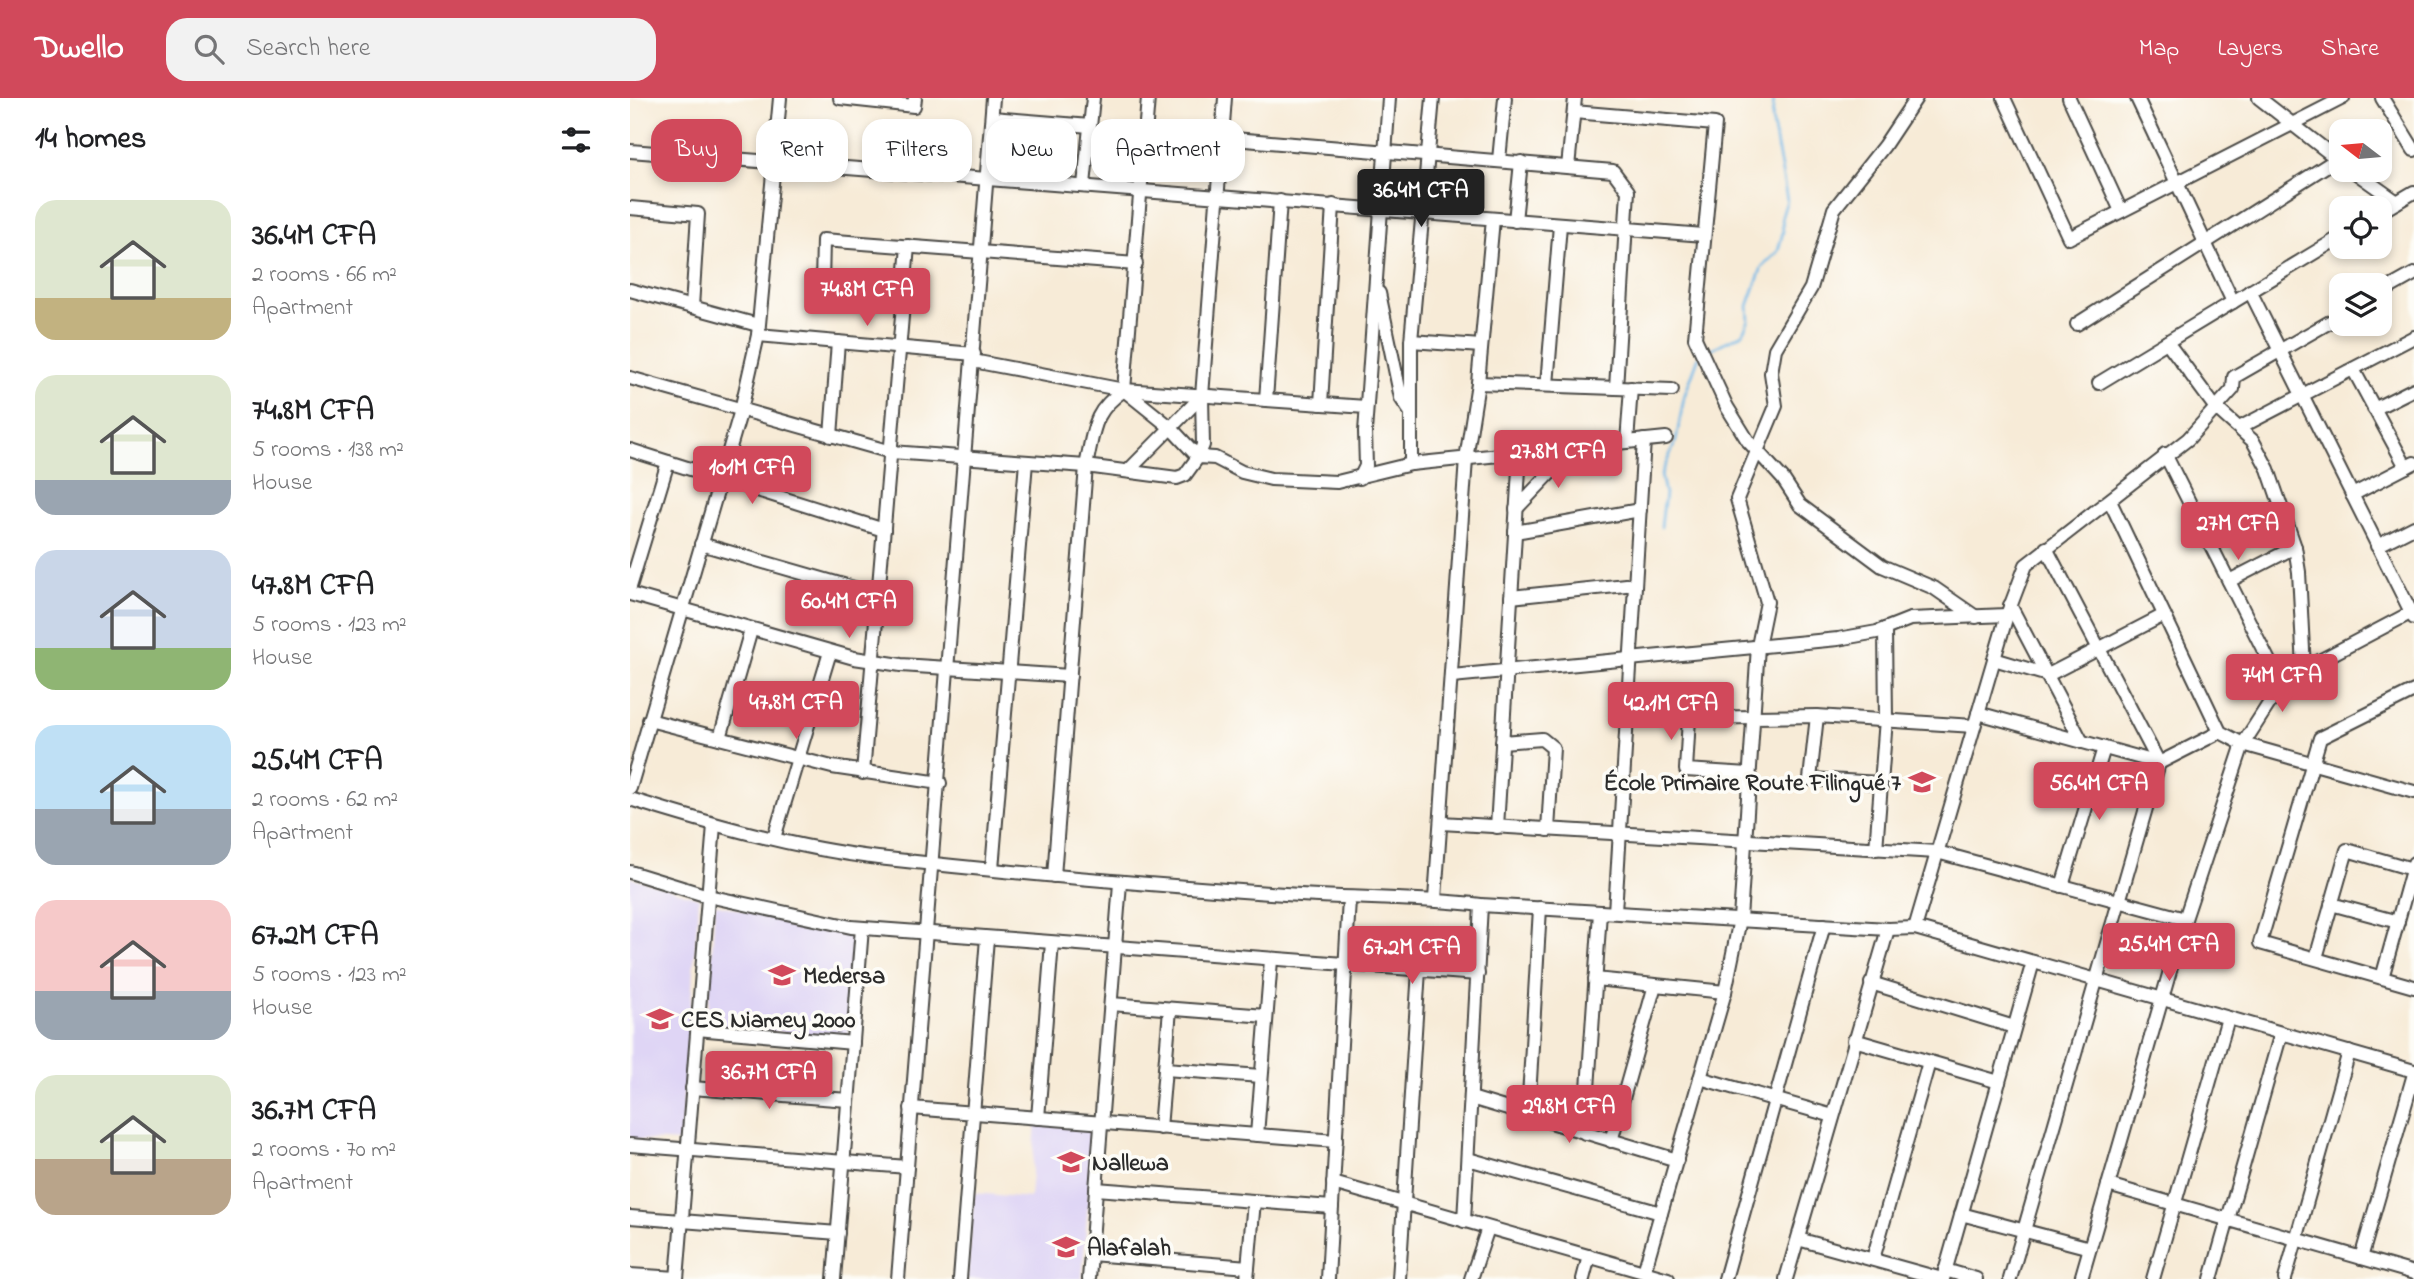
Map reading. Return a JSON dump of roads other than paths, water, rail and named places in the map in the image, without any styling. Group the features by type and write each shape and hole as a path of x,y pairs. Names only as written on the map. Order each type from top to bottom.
{"street":[{"path":"778,119 780,98"},
{"path":"840,98 914,106 915,98"},
{"path":"993,98 992,118 1090,126"},
{"path":"1084,186 1093,98"},
{"path":"1054,876 1086,466 1098,414 1107,402 1124,390 1148,98"},
{"path":"1223,119 1225,98"},
{"path":"1360,478 1367,456 1366,407 1389,98"},
{"path":"1411,464 1411,341 1433,98"},
{"path":"1499,160 1505,98"},
{"path":"1568,167 1575,98"},
{"path":"1650,1276 1661,1213 1725,992 1740,919 1758,646 1767,602 1737,499 1776,406 1771,373 1775,349 1811,288 1834,209 1884,146 1916,98"},
{"path":"2004,98 2069,237 2343,98"},
{"path":"2069,98 2121,211"},
{"path":"2137,98 2233,302"},
{"path":"2259,98 2329,153"},
{"path":"2382,98 2414,149"},
{"path":"1574,112 1716,124 1695,338 1727,407 1757,451 1783,480 1800,505 1882,566 1934,588 1976,617"},
{"path":"1245,140 1613,171 1628,191 1616,388"},
{"path":"630,151 756,162"},
{"path":"1516,221 1521,162"},
{"path":"2077,324 2329,167"},
{"path":"848,169 986,178"},
{"path":"630,788 741,410 758,330 772,182"},
{"path":"898,1279 987,182"},
{"path":"1036,182 1704,235"},
{"path":"630,378 891,452 1086,466 1177,478 1185,475 1198,457 1203,444 1202,396 1218,182"},
{"path":"2369,182 2397,202"},
{"path":"2392,205 2414,192"},
{"path":"1266,400 1280,201"},
{"path":"1321,404 1333,205"},
{"path":"630,208 698,214 692,307"},
{"path":"1435,899 1466,459 1478,383 1493,219"},
{"path":"1547,386 1560,225"},
{"path":"904,290 822,285 823,240 1136,264"},
{"path":"2099,383 2329,244"},
{"path":"863,773 908,246"},
{"path":"2392,286 2414,274"},
{"path":"1376,279 1401,398 1411,413"},
{"path":"630,290 692,307 758,330 973,358 1124,390 1366,407"},
{"path":"2081,1279 2185,919 2243,744 2281,685 2304,669 2413,614 2250,291"},
{"path":"1915,928 2008,610 2026,565 2110,501 2165,454 2188,439 2233,389 2234,377 2329,322"},
{"path":"2239,428 2414,337"},
{"path":"1411,341 1481,346"},
{"path":"831,436 838,342"},
{"path":"2167,342 2214,407 2253,442 2268,469 2295,547 2300,578 2304,669"},
{"path":"2352,495 2410,465 2374,409 2353,369"},
{"path":"1478,383 1672,390"},
{"path":"1627,442 1632,388"},
{"path":"2374,409 2414,389"},
{"path":"1124,390 1170,427 1198,457 1215,458 1242,472 1271,479 1337,482 1411,464 1666,438"},
{"path":"1129,470 1202,396"},
{"path":"1615,912 1644,440"},
{"path":"1516,509 1575,447"},
{"path":"630,450 884,530"},
{"path":"1497,827 1520,453"},
{"path":"2165,454 2281,685"},
{"path":"992,869 1026,461"},
{"path":"630,587 668,462"},
{"path":"2110,501 2220,732 2243,744 2414,792"},
{"path":"1515,531 1640,510"},
{"path":"2377,545 2414,527"},
{"path":"701,544 878,595"},
{"path":"2229,581 2295,547"},
{"path":"2010,1279 2159,763 2046,548"},
{"path":"1511,597 1636,584"},
{"path":"630,594 873,662 1070,676"},
{"path":"1452,676 1838,639 1885,629 1910,619 1976,617 2008,610"},
{"path":"2008,610 2048,675 2082,742"},
{"path":"1994,659 2048,675 2164,615"},
{"path":"1876,849 1886,719 1885,629"},
{"path":"720,738 751,630"},
{"path":"774,838 830,652"},
{"path":"2414,691 2320,738 2260,943 2414,987"},
{"path":"1749,774 1686,770 1689,718 1817,716 1976,720 2082,742 2159,763 2220,732"},
{"path":"1817,716 1810,779 1881,783"},
{"path":"649,720 798,759 863,773 940,783"},
{"path":"1502,742 1542,740 1553,748 1548,830"},
{"path":"2062,886 2104,748"},
{"path":"630,799 714,825 877,858 1121,883 1349,899 1435,899 1481,905 1888,929 1915,928 2414,1072 2361,1258"},
{"path":"1441,823 1937,852 2185,919"},
{"path":"630,1275 677,1279 714,825"},
{"path":"2316,958 2347,850 2413,866 2382,978"},
{"path":"630,872 708,896 862,928 1478,974"},
{"path":"1089,1279 1121,883"},
{"path":"1328,1279 1349,899"},
{"path":"2331,904 2398,922"},
{"path":"1464,1221 1481,905"},
{"path":"1528,1115 1540,908"},
{"path":"1585,1133 1600,912"},
{"path":"1725,1279 1824,925"},
{"path":"834,1279 862,928"},
{"path":"1786,1279 1888,929"},
{"path":"960,1279 987,938"},
{"path":"1038,1118 1052,943"},
{"path":"1256,1135 1271,960"},
{"path":"1943,1276 2033,962"},
{"path":"1399,1279 1406,1204 1419,970"},
{"path":"1595,979 1725,992"},
{"path":"1871,984 2014,1027"},
{"path":"1611,1141 1654,985"},
{"path":"1111,1004 1266,1016"},
{"path":"1160,1128 1170,1009"},
{"path":"2153,1279 2228,1018"},
{"path":"697,1029 853,1043"},
{"path":"2211,1279 2281,1033"},
{"path":"1854,1040 1999,1082"},
{"path":"2285,1279 2349,1052"},
{"path":"1873,1259 1929,1062"},
{"path":"1165,1069 1261,1076"},
{"path":"1700,1078 1833,1116"},
{"path":"692,1088 848,1100"},
{"path":"1471,1098 1676,1160"},
{"path":"911,1108 1336,1141"},
{"path":"630,1145 907,1167"},
{"path":"1468,1160 1661,1213"},
{"path":"1334,1183 1668,1279"},
{"path":"2108,1185 2414,1273"},
{"path":"1096,1189 1332,1208"},
{"path":"1091,1254 1248,1273 1254,1201"},
{"path":"1961,1214 2090,1248"},
{"path":"630,1217 838,1233"},
{"path":"1471,1279 1488,1228"},
{"path":"1798,1239 1943,1276 1976,1279"},
{"path":"1583,1279 1589,1256"}],"waterway":[{"path":"1707,351 1742,334 1749,320 1748,306 1762,267 1778,251 1783,232 1782,216 1787,200 1772,119 1774,98"},
{"path":"1661,527 1665,494 1661,475 1676,441 1684,397 1699,356"}],"place":[{"name":"École Primaire Route Filingué 7","path":"1922,782"},
{"name":"Medersa","path":"782,975"},
{"name":"CES Niamey 2000","path":"660,1019"},
{"name":"Nallewa","path":"1071,1162"},
{"name":"Alafalah","path":"1066,1247"}]}
